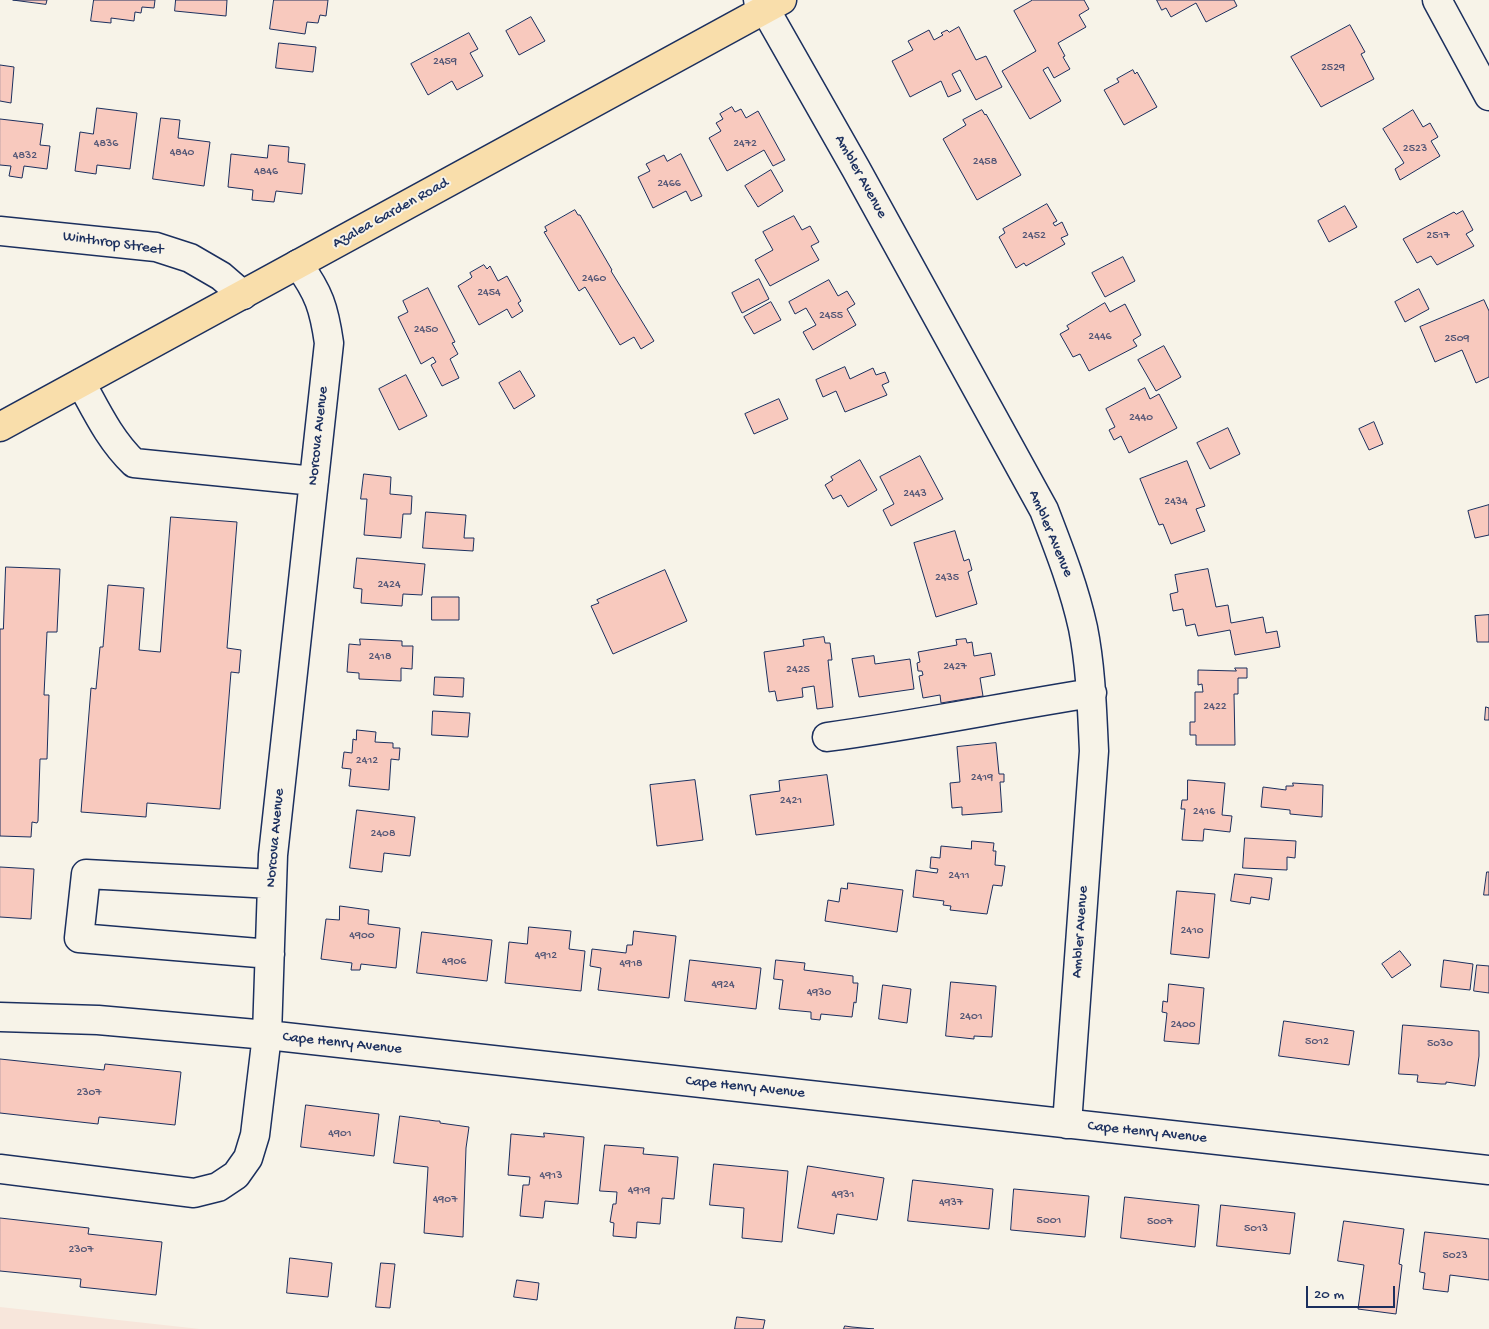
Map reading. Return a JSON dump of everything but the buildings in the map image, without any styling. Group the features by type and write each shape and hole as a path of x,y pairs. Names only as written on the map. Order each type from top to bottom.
{"main road":[{"name":"Azalea Garden Road","path":"0,427 243,295 768,3"}],"street":[{"path":"1437,0 1489,96"},
{"name":"Ambler Avenue","path":"768,3 856,168 1044,510 1067,568 1083,628 1092,693 1094,751 1067,1124"},
{"name":"Winthrop Street","path":"0,231 156,247 190,258 221,276 243,295"},
{"name":"Norcova Avenue","path":"0,1169 194,1193 218,1187 236,1175 248,1158 255,1135 267,1035 273,855 329,343 324,312 313,284 298,264"},
{"path":"81,383 108,432 120,450 134,463 314,481"},
{"path":"827,737 903,727 1092,693"},
{"path":"270,954 79,938 86,874 272,884"},
{"name":"Cape Henry Avenue","path":"0,1017 98,1020 267,1035 1489,1170"}],"shaded area":[{"path":"0,1307 200,1329 0,1329"}]}
